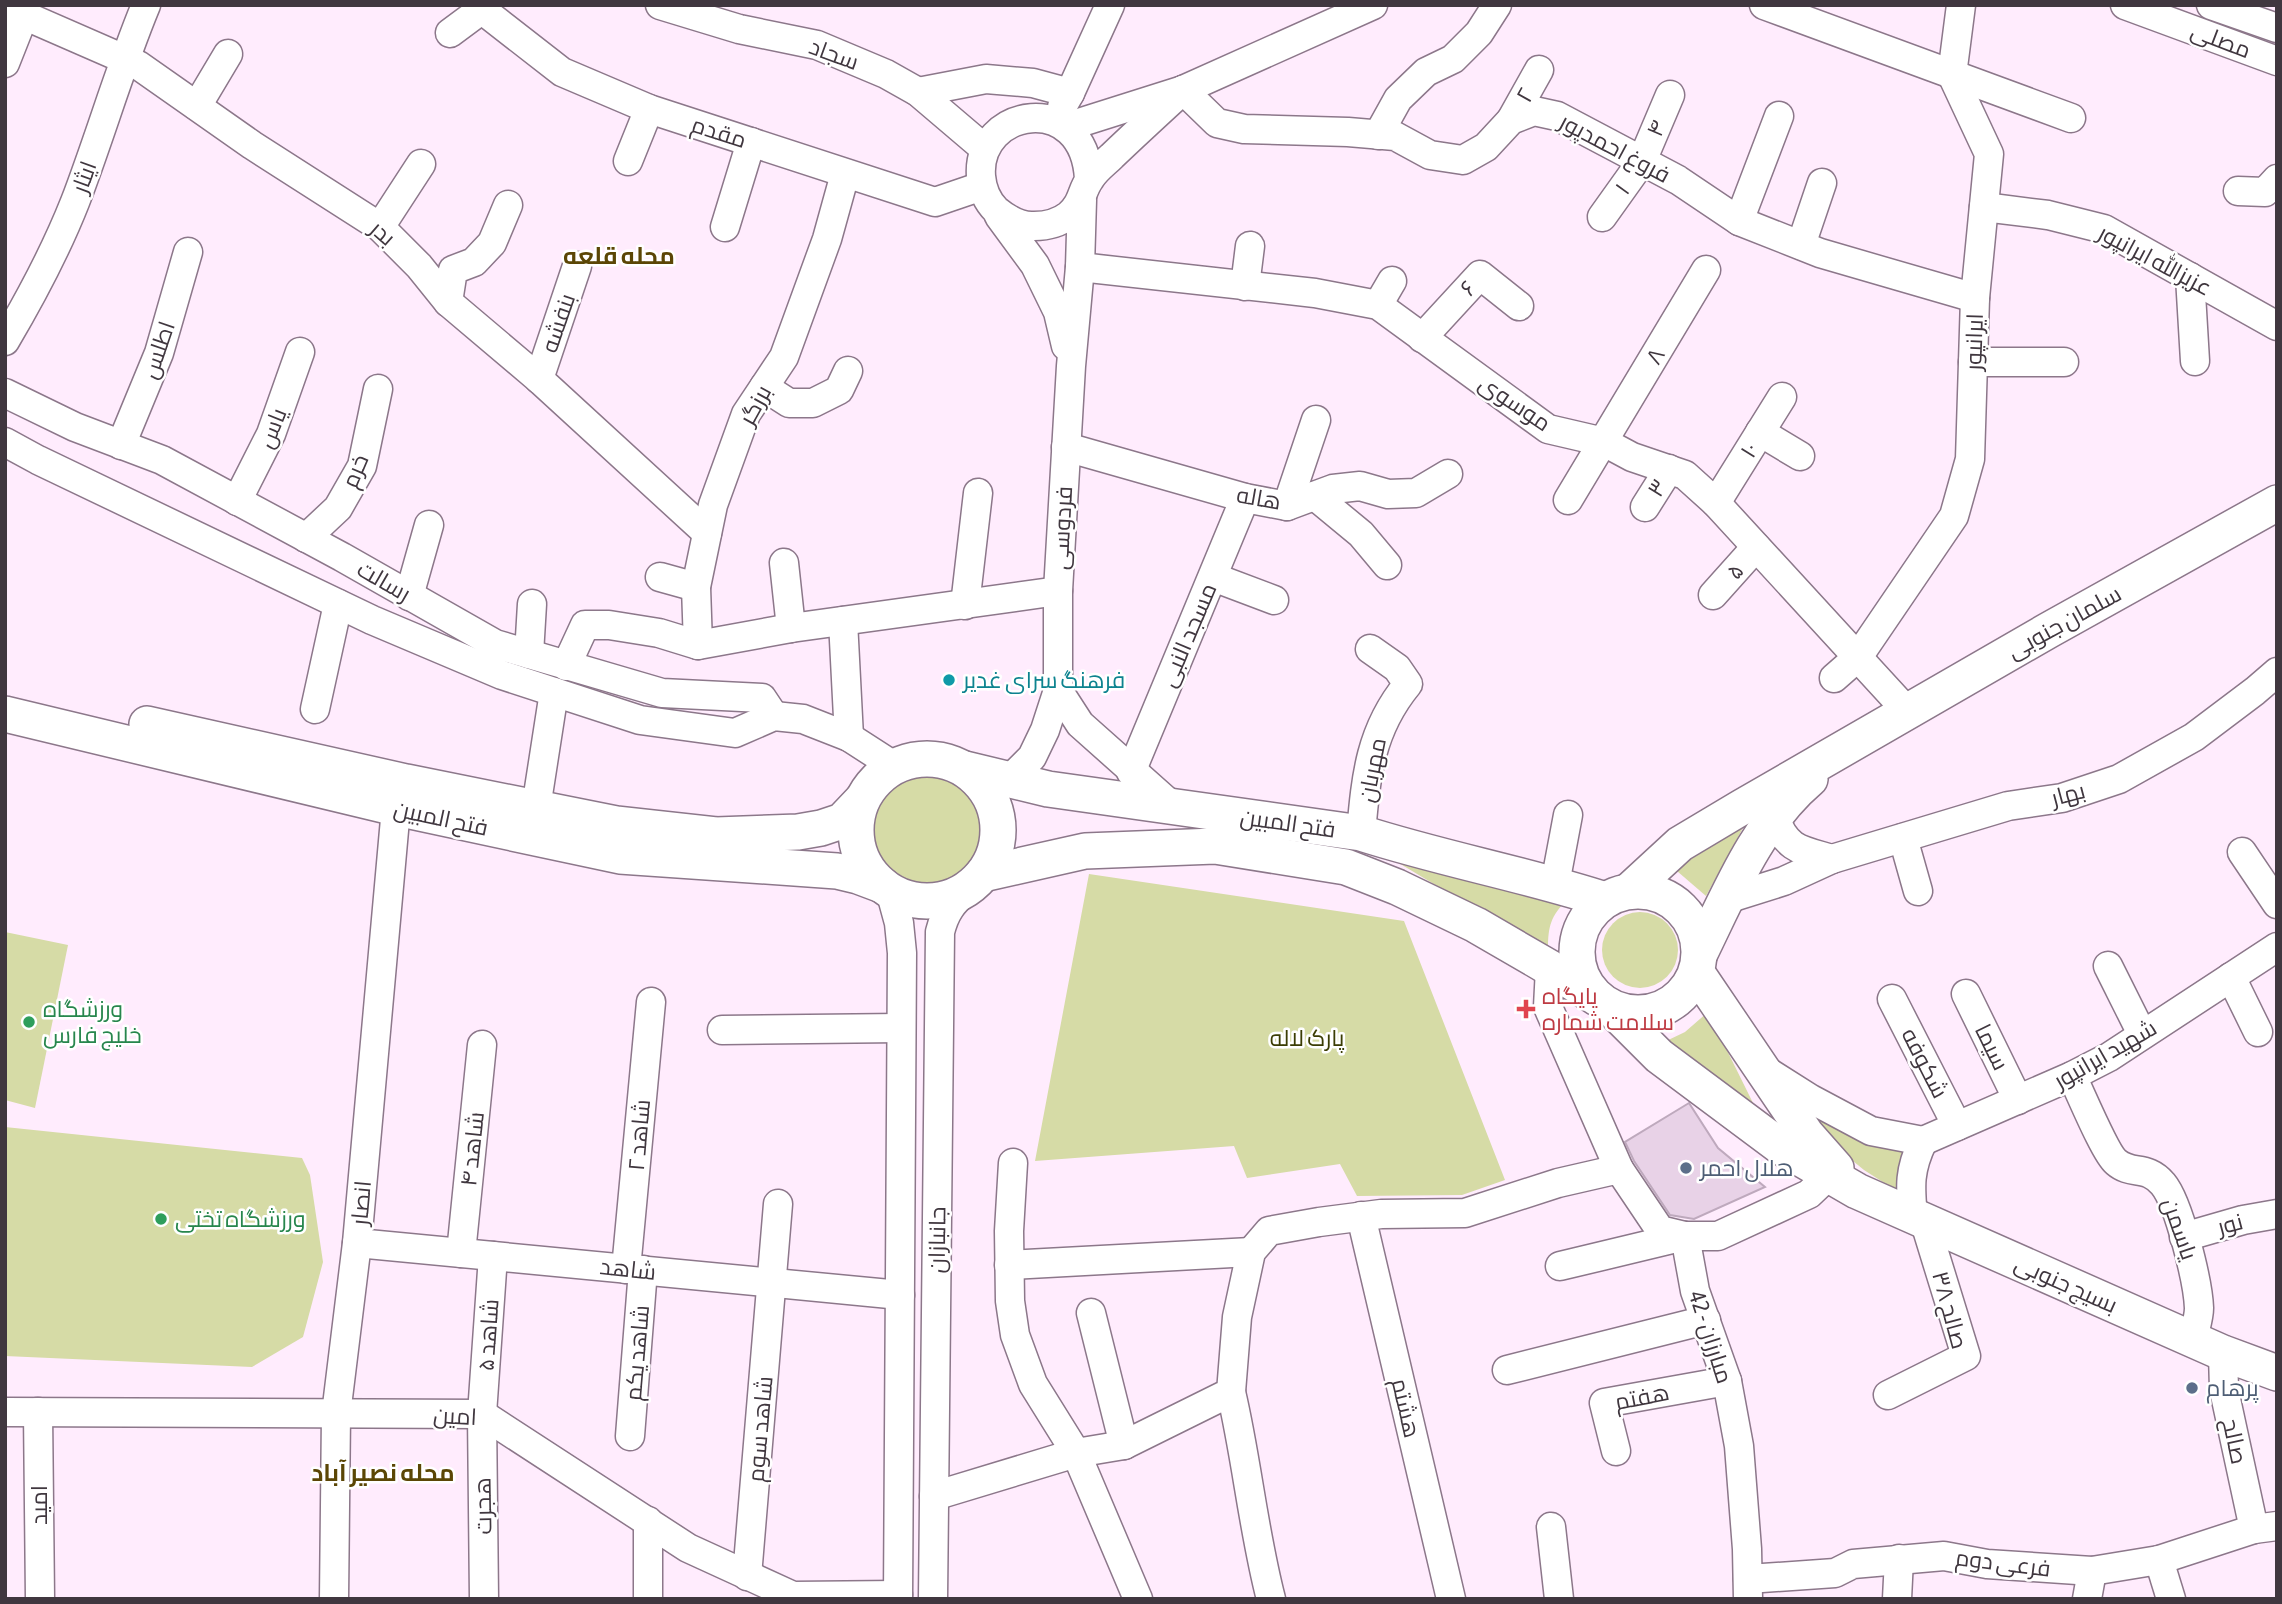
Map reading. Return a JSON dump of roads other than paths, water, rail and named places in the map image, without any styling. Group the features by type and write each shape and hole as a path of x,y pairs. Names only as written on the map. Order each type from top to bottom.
{"main road":[{"name":"سلمان جنوبی","path":"1852,742 2277,503"},
{"name":"فتح المبین","path":"5,691 406,782 616,824 716,835 798,832 842,821 861,801"},
{"name":"فتح المبین","path":"5,715 397,808 620,856 837,872 858,876 886,888"},
{"path":"1852,742 1793,793 1753,846 1687,991 1672,1005 1653,1013 1632,1014 1605,1003 1585,984 1578,966 1577,947 1581,928 1591,912 1617,895 1680,844 1852,742"},
{"path":"918,759 942,760 965,769 983,786 995,807 998,831 994,854 975,882 946,899 924,902 901,897 886,888 866,868 858,848 855,825 861,801 874,780 894,766 918,759"},
{"name":"فتح المبین","path":"965,769 1008,781 1112,799 1361,833 1410,849 1555,884 1617,895"},
{"name":"فتح المبین","path":"975,882 1085,851 1215,846 1346,867 1397,887 1476,925 1605,1003"},
{"path":"1617,895 1650,892 1670,900 1686,914 1697,932 1699,963 1764,1070 1843,1183"},
{"name":"بسیج جنوبی","path":"1605,1003 1658,1056 1781,1147 1843,1183 1919,1220 2208,1346 2277,1373"}],"street":[{"name":"ایثار","path":"5,341 29,300 74,204 124,59 146,5"},
{"name":"سجاد","path":"660,5 710,12 739,29 817,45 886,74 918,92 985,149"},
{"path":"1059,124 1070,93 1110,5"},
{"path":"1059,124 1183,90 1373,5"},
{"path":"1378,135 1398,99 1426,72 1453,59 1479,33 1497,5"},
{"path":"1764,5 2071,118"},
{"path":"1952,75 1961,5"},
{"name":"مصلی","path":"2125,5 2277,61"},
{"path":"2211,5 2277,28"},
{"path":"450,33 478,8"},
{"name":"مقدم","path":"478,8 562,72 649,109 935,202 987,196"},
{"name":"بدر","path":"15,11 138,65 252,145 380,227 419,266 448,302 539,379 707,533"},
{"path":"5,62 15,11"},
{"path":"197,106 228,54"},
{"name":"۲","path":"1511,120 1539,71"},
{"name":"ایرانپور","path":"1834,678 1858,657 1954,516 1970,459 1975,298 1989,154 1952,75"},
{"path":"918,92 986,79 1033,83 1070,93"},
{"path":"1183,90 1217,123 1244,129 1395,136 1430,155 1463,160 1486,147 1511,120"},
{"path":"987,196 1007,220 1028,227 1049,225 1068,216 1086,190 1183,90"},
{"name":"۴","path":"1642,162 1670,95"},
{"path":"628,161 649,109"},
{"name":"فروغ احمدپور","path":"1511,120 1534,111 1557,116 1678,180 1739,221 1801,245 1975,298"},
{"path":"1739,221 1779,116"},
{"path":"1071,366 1058,312 1035,265 987,196 981,167 985,149 997,133 1014,122 1033,118 1059,124 1080,142 1088,160 1086,190"},
{"path":"725,226 751,142"},
{"name":"۱","path":"1602,217 1642,162"},
{"path":"380,227 421,164"},
{"name":"برزگر","path":"698,645 696,587 713,505 746,414 784,357 827,239 845,174"},
{"path":"2238,191 2264,192 2277,179"},
{"path":"1801,245 1822,183"},
{"name":"فردوسی","path":"1058,690 1058,592 1066,447 1086,190"},
{"path":"448,302 453,270 474,262 492,243 508,205"},
{"name":"عزیزالله ایرانپور","path":"1984,207 2048,215 2104,229 2277,326"},
{"path":"1245,286 1250,246"},
{"name":"اطلس","path":"121,445 159,354 188,252"},
{"name":"بنفشه","path":"539,379 577,266"},
{"name":"موسوی","path":"1080,267 1315,293 1378,304 1548,429 1604,442 1632,457 1685,475 1716,503 1907,711"},
{"name":"۸","path":"1604,442 1706,270"},
{"name":"۶","path":"1422,338 1480,275 1519,306"},
{"path":"2190,277 2195,361"},
{"path":"1378,304 1392,281"},
{"name":"یاس","path":"237,501 271,434 300,352"},
{"path":"1973,362 2064,362"},
{"path":"764,387 789,403 813,403 839,390 848,370"},
{"name":"خرم","path":"306,538 338,508 362,466 378,389"},
{"name":"رسالت","path":"5,393 75,427 162,460 495,644 662,693 762,698 774,716"},
{"name":"۱۰","path":"1716,503 1782,397"},
{"path":"1287,506 1316,420"},
{"path":"1760,432 1800,456"},
{"name":"رسالت","path":"5,442 338,604 502,675 640,720 735,733 774,716 803,719 849,737 894,766"},
{"path":"1568,500 1604,442"},
{"name":"هاله","path":"1066,447 1245,498 1287,506 1334,489 1360,486 1388,494 1416,493 1448,474"},
{"name":"۳","path":"1645,507 1669,469"},
{"path":"965,605 978,493"},
{"path":"1315,496 1361,534 1387,565"},
{"name":"مسجد النبی","path":"1131,772 1245,498"},
{"path":"409,596 429,525"},
{"name":"۵","path":"1713,595 1756,547"},
{"path":"784,564 791,628"},
{"path":"660,577 696,587"},
{"path":"1213,577 1274,600"},
{"path":"566,666 584,625 608,625 659,633 698,645 791,628 1058,592"},
{"path":"315,709 338,604"},
{"path":"528,654 532,604"},
{"path":"843,621 849,737"},
{"name":"مهربان","path":"1361,833 1366,781 1377,733 1394,701 1408,684 1397,668 1370,649"},
{"name":"بهار","path":"1727,899 1784,881 1832,859 2008,806 2062,798 2119,779 2194,737 2277,671"},
{"path":"1058,690 1080,724 1171,805"},
{"path":"1008,781 1032,757 1045,730 1058,690"},
{"path":"537,808 554,692"},
{"name":"انصار","path":"334,1599 336,1414 357,1243 397,808"},
{"path":"1555,884 1568,815"},
{"path":"1775,818 1782,836 1799,849 1832,859"},
{"path":"1903,838 1918,891"},
{"path":"2242,852 2277,904"},
{"name":"جانبازان","path":"933,1599 940,932 951,904 975,882"},
{"name":"جانبازان","path":"886,888 900,923 902,958 898,1597"},
{"name":"شهید ایرانپور","path":"1923,1141 2109,1057 2277,947"},
{"path":"902,958 908,953 922,951 929,953 940,964"},
{"path":"2108,966 2143,1034"},
{"path":"1550,968 1548,1007 1619,1169 1660,1230 1685,1236"},
{"path":"2231,977 2258,1032"},
{"name":"سیما","path":"1966,994 2018,1100"},
{"name":"شکوفه","path":"1892,999 1957,1126"},
{"name":"شاهد ۲","path":"635,1269 651,1002"},
{"path":"722,1030 901,1028"},
{"name":"شاهد ۴","path":"461,1253 482,1045"},
{"path":"1764,1070 1871,1131 1923,1141 1913,1160 1910,1187 1919,1220"},
{"name":"یاسمن","path":"2072,1076 2114,1162 2129,1170 2148,1171 2164,1186 2197,1279 2199,1311 2208,1346"},
{"path":"1013,1163 1009,1265 1015,1335 1033,1384 1076,1453 1138,1599"},
{"path":"1271,1599 1258,1550 1246,1463 1231,1392 1237,1317 1251,1252 1269,1231 1362,1216 1465,1213 1559,1183 1619,1169"},
{"path":"1560,1266 1685,1236 1718,1236 1810,1194 1843,1183"},
{"name":"شاهد سوم","path":"747,1576 778,1204"},
{"name":"نور","path":"2184,1237 2243,1220 2277,1214"},
{"name":"هشتم","path":"1362,1216 1451,1599"},
{"name":"صالح ۳۸","path":"1888,1395 1966,1356 1919,1220"},
{"name":"مبارزان - 42","path":"1685,1236 1695,1291 1727,1381 1739,1446 1748,1589"},
{"name":"شاهد","path":"357,1243 900,1295"},
{"path":"1009,1265 1251,1252"},
{"name":"شاهد ۵","path":"482,1414 493,1256"},
{"name":"شاهد یکم","path":"630,1436 635,1269"},
{"path":"1091,1313 1124,1445"},
{"path":"1507,1370 1706,1320"},
{"name":"صالح","path":"2208,1346 2265,1527"},
{"name":"هفتم","path":"1616,1451 1604,1403 1727,1381"},
{"path":"934,1496 1076,1453 1124,1445 1231,1392"},
{"name":"امین","path":"5,1412 482,1414 688,1548 793,1598 898,1597"},
{"name":"امید","path":"38,1412 40,1599"},
{"name":"هجرت","path":"482,1414 484,1599"},
{"path":"648,1521 648,1599"},
{"path":"1551,1527 1559,1599"},
{"name":"فرعی دوم","path":"1748,1589 1835,1573 1853,1564 1944,1556 1987,1564 2092,1571 2159,1560 2265,1527"},
{"path":"1898,1599 1899,1559"},
{"path":"2159,1560 2171,1599"},
{"path":"2087,1599 2092,1571"}],"place":[{"name":"فرهنگ سرای غدیر","path":"949,680"},
{"name":"پایگاه سلامت شماره","path":"1526,1009"},
{"name":"ورزشگاه خلیج فارس","path":"29,1022"},
{"name":"هلال احمر","path":"1686,1168"},
{"name":"ورزشگاه تختی","path":"161,1219"},
{"name":"پرهام","path":"2192,1388"}],"district":[{"name":"محله قلعه","path":"619,256"},
{"name":"محله نصیر آباد","path":"383,1473"}],"park label":[{"name":"پارک لاله","path":"1307,1038"}]}
